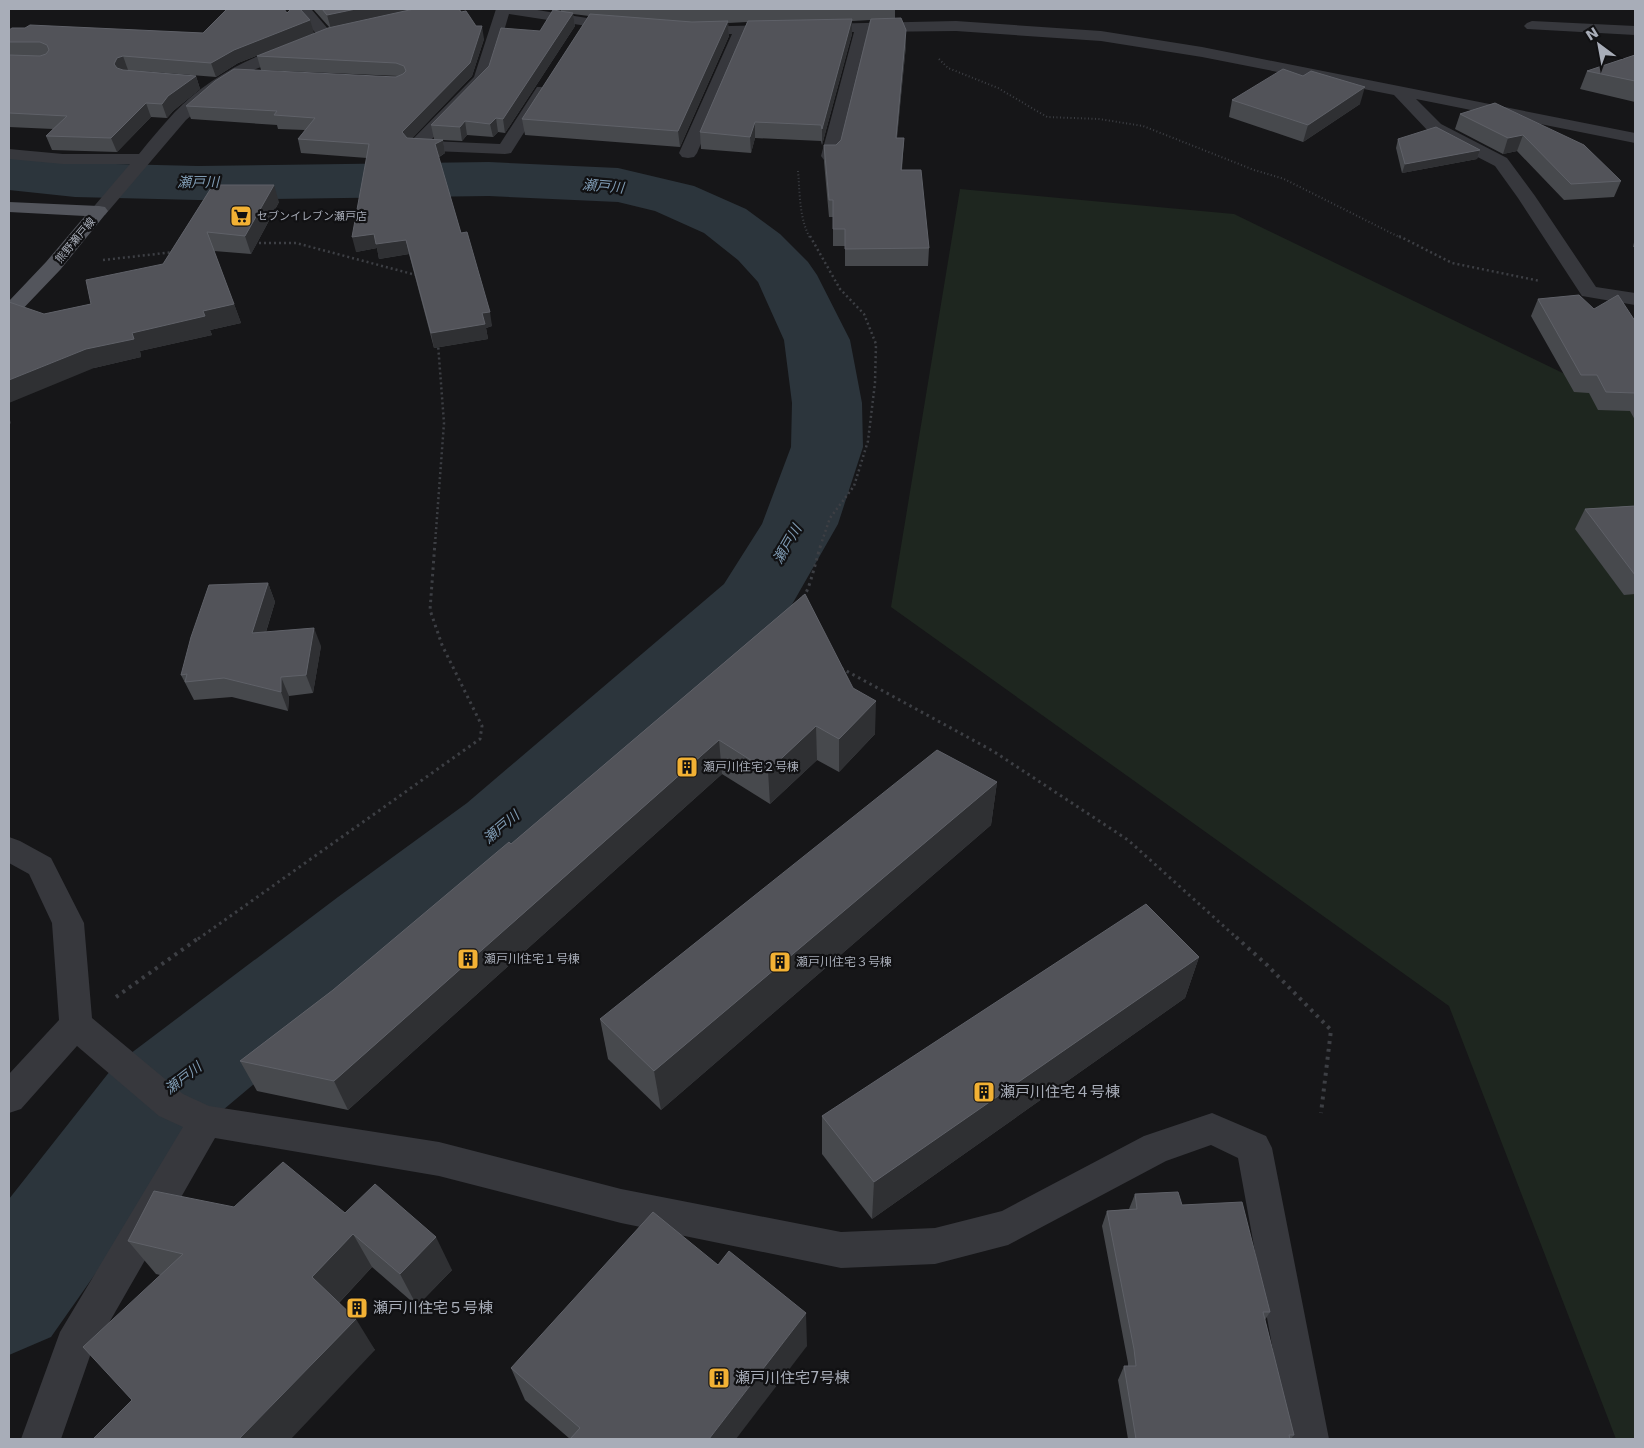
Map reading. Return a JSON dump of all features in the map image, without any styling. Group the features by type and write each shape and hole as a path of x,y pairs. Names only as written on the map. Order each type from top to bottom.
{"main road":[{"name":"熊野瀬戸線","path":"9,207 104,204"},
{"name":"熊野瀬戸線","path":"9,312 53,266 104,204"}],"street":[{"path":"301,9 307,13 326,36"},
{"path":"551,77 505,149 416,146 482,78 504,9 587,22 636,25"},
{"path":"1004,28 1016,15"},
{"path":"674,28 741,30 862,28 892,19 907,28 956,26 1101,36 1183,49 1635,138"},
{"path":"577,38 587,22"},
{"path":"1532,26 1635,31"},
{"path":"830,156 862,28"},
{"path":"688,153 741,30"},
{"path":"104,204 180,116 218,84 245,68 326,36 344,31"},
{"path":"234,75 263,76"},
{"path":"191,82 218,84"},
{"path":"1400,92 1435,128 1459,138 1501,162 1590,292 1635,299"},
{"path":"9,154 63,159 144,159"},
{"path":"9,849 40,866 68,923 76,1025 171,1105 206,1121 439,1159 621,1206 841,1250 935,1246 1008,1227 1156,1148 1212,1129 1254,1148 1310,1439"},
{"path":"9,1098 76,1025"},
{"path":"41,1439 74,1346 206,1121"}],"path":[{"path":"907,28 916,34 948,68 998,88 1047,117 1099,118 1144,126 1254,170 1284,179 1452,263 1590,292"},
{"path":"800,599 808,593 814,564 830,518 854,486 868,441 875,382 876,344 864,314 840,288 806,230 802,211 796,161 831,162 830,156"},
{"path":"251,243 296,243 413,273 421,278"},
{"path":"53,266 176,251"},
{"path":"76,1025 480,739 482,726 442,645 430,610 444,423 438,336"},
{"path":"836,665 993,751 1128,840 1267,965 1331,1030 1321,1113"}],"shaded area":[{"path":"960,189 1234,214 1635,408 1635,1439 1616,1439 1449,1006 891,607"}],"building":[{"path":"227,9 284,9 287,13 291,9 300,9 310,20 234,50 211,63 123,56 117,58 114,64 117,68 123,70 196,76 168,96 162,104 146,103 111,138 46,136 67,116 9,113 9,55 40,56 46,54 49,50 47,45 40,42 9,42 9,30 12,28 25,28 30,25 203,33"},
{"path":"322,9 356,9 327,15"},
{"path":"414,9 459,9 461,12 466,11 476,26 482,26 470,63 402,132 407,138 443,140 435,144 461,233 467,232 490,312 482,313 485,324 431,333 406,240 376,244 374,234 352,237 369,144 298,139 315,118 274,115 277,111 186,106 215,81 234,69 396,77 406,71 404,66 396,63 257,56 328,28"},
{"path":"553,10 573,13 503,119 496,118 490,124 465,121 460,127 431,125 489,66 501,28 540,31"},
{"path":"590,14 692,22 728,21 678,131 522,119"},
{"path":"901,18 906,30 896,138 904,138 901,170 921,170 929,248 845,249 845,229 833,229 833,200 829,200 824,145 836,145 841,140 871,19"},
{"path":"852,19 822,129 821,125 755,122 750,137 700,132 748,21"},
{"path":"1635,55 1635,81 1587,71"},
{"path":"1283,69 1303,76 1311,71 1365,87 1308,125 1232,100"},
{"path":"1495,103 1584,145 1621,181 1571,184 1523,135 1508,138 1460,114"},
{"path":"1436,127 1480,150 1405,164 1398,139"},
{"path":"213,185 274,185 245,236 207,232 234,304 203,311 205,316 132,333 134,339 86,349 9,380 9,302 44,314 91,304 86,280 163,264"},
{"path":"1579,295 1594,309 1618,295 1635,321 1635,393 1606,392 1597,375 1581,375 1538,299"},
{"path":"1635,506 1635,575 1585,509"},
{"path":"268,583 252,633 314,628 306,675 281,677 281,692 224,678 185,682 187,674 181,675 191,637 209,585"},
{"path":"805,594 853,688 876,701 839,739 816,726 768,771 719,740 334,1081 240,1061 333,990 509,842 511,844"},
{"path":"937,750 997,782 654,1071 600,1019"},
{"path":"1146,904 1199,957 874,1182 822,1116"},
{"path":"283,1162 345,1213 375,1184 436,1237 400,1274 353,1234 312,1277 356,1319 239,1439 93,1439 132,1400 83,1347 183,1254 128,1241 154,1191 234,1207"},
{"path":"1178,1192 1182,1205 1242,1202 1270,1312 1263,1312 1294,1435 1289,1435 1290,1439 1136,1439 1124,1366 1136,1366 1134,1349 1107,1211 1137,1209 1135,1194"},
{"path":"653,1212 718,1265 729,1251 806,1313 709,1439 570,1439 580,1428 511,1368"}],"waterway":[{"name":"瀬戸川","path":"9,173 75,180 198,183 489,179 618,185 674,198 725,221 759,247 786,275 817,340 827,403 827,447 800,524 753,603 500,829 373,926 153,1101 9,1295"}],"place":[{"name":"セブンイレブン瀬戸店","path":"241,216"},
{"name":"瀬戸川住宅２号棟","path":"687,767"},
{"name":"瀬戸川住宅１号棟","path":"468,959"},
{"name":"瀬戸川住宅３号棟","path":"780,962"},
{"name":"瀬戸川住宅４号棟","path":"984,1092"},
{"name":"瀬戸川住宅５号棟","path":"357,1308"},
{"name":"瀬戸川住宅7号棟","path":"719,1378"}]}
